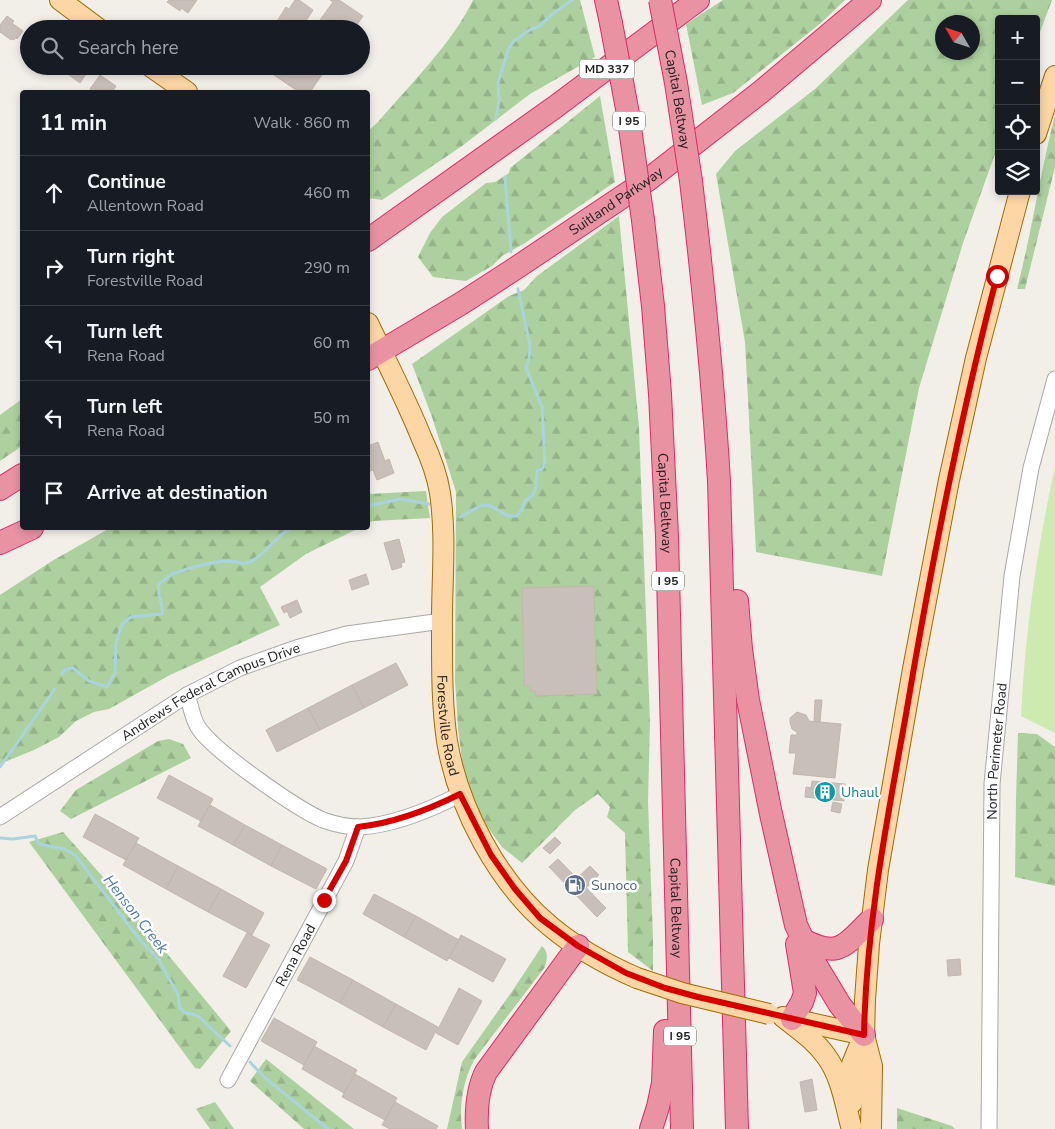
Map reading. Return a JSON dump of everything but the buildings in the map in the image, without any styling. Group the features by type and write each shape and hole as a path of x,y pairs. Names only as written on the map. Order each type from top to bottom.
{"highway":[{"name":"Capital Beltway","path":"606,0 628,114 643,220 653,306 660,394 667,536 682,1129"},
{"name":"Capital Beltway","path":"660,0 676,83 691,181 704,286 713,386 719,482 736,1129"},
{"name":"MD 337","path":"370,239 555,107 698,0"},
{"name":"Suitland Parkway","path":"374,355 516,268 649,179 769,85 870,0"},
{"path":"0,489 20,476"},
{"path":"719,482 737,591 741,649 748,700 773,823 799,932 844,1011 864,1035"},
{"path":"0,543 28,530"},
{"path":"799,932 821,949 839,948 872,920"},
{"path":"781,1017 802,1002 805,993 797,946 799,932"},
{"path":"651,1129 663,1083 665,1034 677,943"},
{"path":"477,1129 476,1110 478,1094 486,1072 578,946"}],"main road":[{"path":"60,0 87,20"},
{"path":"163,75 184,90"},
{"path":"1040,122 1055,76"},
{"path":"858,1128 872,1066 864,1035 867,968 882,846 949,480 976,358 1019,195"},
{"name":"Forestville Road","path":"370,334 374,355 416,423 438,479 443,530 442,621 444,712 447,741 460,794 491,855 515,889 540,918 578,946 617,968 638,978 682,993 864,1035"},
{"path":"781,1017 812,1041 830,1061 858,1128"}],"street":[{"name":"North Perimeter Road","path":"989,1129 992,784 1012,576 1031,468 1055,378"},
{"name":"Andrews Federal Campus Drive","path":"3,815 187,695 240,668 296,648 347,634 442,621"},
{"path":"187,695 198,728 219,749 272,788 323,820 358,827 395,821 460,794"},
{"name":"Rena Road","path":"228,1080 346,861 358,827"}],"green space":[{"path":"473,0 580,0 595,57 530,94 462,146 382,200 370,198 370,129 443,47 465,16"},
{"path":"723,0 845,0 821,23 733,93 702,105 686,24"},
{"path":"908,0 1052,0 1040,32 1040,15 995,15 995,154 963,243 919,388 882,576 756,552 745,342 716,174 735,151 815,89"},
{"path":"600,96 615,182 525,243 502,256 492,266 466,281 433,277 418,257 430,233 442,217 486,183 495,182 509,173 510,168"},
{"path":"1055,115 1055,167 1025,289 1017,289 1037,195 1040,195 1040,182"},
{"path":"619,216 639,427 650,722 648,802 653,971 628,952 625,833 607,817 610,807 598,794 575,810 522,863 502,847 486,825 471,794 462,761 455,680 456,492 432,417 412,364 509,296 524,290 537,276"},
{"path":"20,400 20,447 0,461 0,415"},
{"path":"1055,466 1055,733 1021,716 1025,653 1033,590"},
{"path":"426,491 430,518 370,522 370,494"},
{"path":"106,530 355,530 306,554 260,587 280,625 170,675 109,709 94,712 76,721 59,737 0,764 0,595 52,561"},
{"path":"1018,733 1037,734 1055,747 1055,886 1015,877"},
{"path":"169,739 183,744 191,758 71,819 60,811 76,790 158,741"},
{"path":"63,832 112,887 231,1031 200,1069 195,1068 29,842"},
{"path":"542,946 547,953 545,967 474,1060 470,1068 462,1102 462,1129 447,1129 462,1062"},
{"path":"266,1059 354,1129 304,1129 250,1081"},
{"path":"215,1102 234,1129 210,1129 196,1109"},
{"path":"897,1108 952,1126 955,1129 897,1129"}],"waterway":[{"name":"Henson Creek","path":"496,119 499,100 498,83 508,50 514,41 531,29 538,27 572,0"},
{"name":"Henson Creek","path":"505,177 511,252"},
{"name":"Henson Creek","path":"460,517 482,505 491,506 508,516 517,516 525,501 533,495 536,487 537,471 542,469 545,462 542,407 526,368 530,345 518,289"},
{"name":"Henson Creek","path":"370,506 400,499 429,504"},
{"name":"Henson Creek","path":"62,674 66,669 73,668 89,681 107,687 115,673 116,643 122,624 131,617 162,614 158,592 159,584 172,574 197,566 227,561 241,564 249,562 262,554 288,530"},
{"name":"Henson Creek","path":"0,767 55,689"},
{"name":"Henson Creek","path":"0,838 13,839 35,836 39,844 64,849 75,855 141,941 159,960 178,995 180,1008 184,1012 198,1016 230,1046"},
{"name":"Henson Creek","path":"250,1062 264,1077 328,1129"}],"place":[{"name":"Uhaul","path":"825,792"},
{"name":"Sunoco","path":"575,885"}],"route":[{"path":"324,900 346,861 358,827 395,821 460,794 491,855 507,879 540,918 578,946 626,973 665,988 864,1035 864,1000 878,870 913,669 931,569 966,399 997,276"}]}
